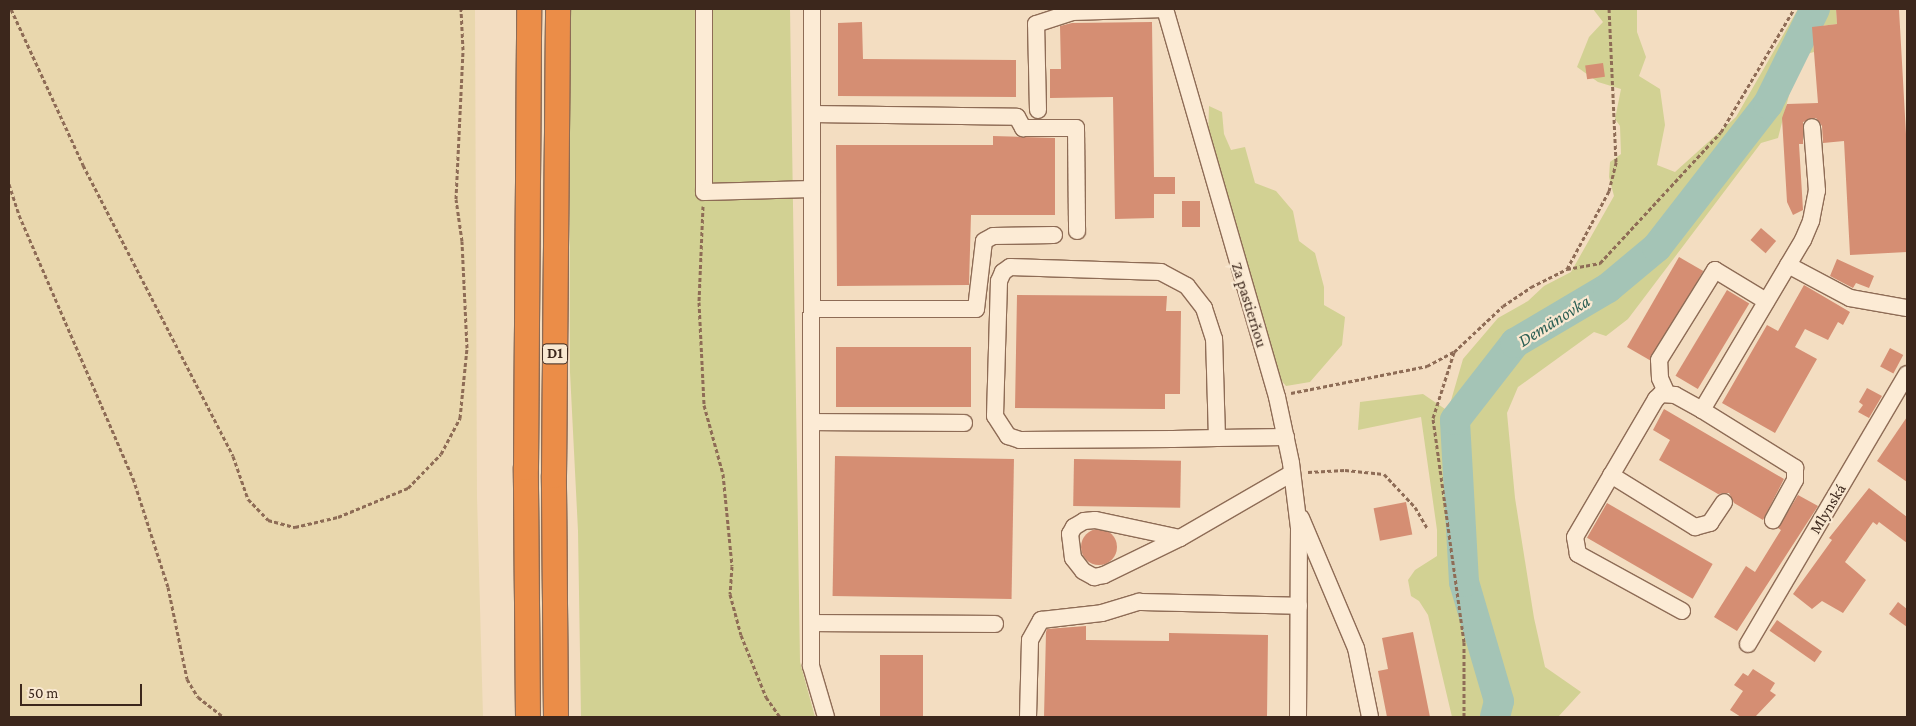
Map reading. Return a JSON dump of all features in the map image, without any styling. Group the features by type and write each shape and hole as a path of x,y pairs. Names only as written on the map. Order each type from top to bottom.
{"highway":[{"name":"D1","path":"528,717 526,459 529,9"},
{"name":"D1","path":"557,711 554,476 558,9"}],"street":[{"path":"704,9 704,192 812,189"},
{"path":"812,9 811,666 826,717"},
{"path":"1038,110 1036,24 1072,12 1165,9"},
{"name":"Za pastierňou","path":"1165,9 1277,397 1286,437 1298,512 1298,717"},
{"path":"812,114 1017,117 1023,128 1076,128 1077,231"},
{"path":"1702,410 1812,221 1815,204 1812,127"},
{"path":"812,309 976,308 984,241 993,236 1054,235"},
{"path":"1788,265 1850,298 1907,308"},
{"path":"1217,438 1214,339 1204,308 1187,286 1161,272 1010,267 1003,272 999,281 995,416 1008,436 1020,440 1217,438 1286,437"},
{"path":"1667,394 1658,367 1659,360 1714,270 1766,301"},
{"name":"Mlynská","path":"1748,644 1907,374"},
{"path":"1682,611 1578,554 1576,537 1656,399 1667,394 1675,394 1795,468 1795,480 1773,520"},
{"path":"812,422 964,423"},
{"path":"1180,538 1095,520 1084,521 1074,526 1070,534 1073,558 1083,571 1094,577 1180,538 1292,473"},
{"path":"1612,475 1695,527 1710,523 1724,502"},
{"path":"1298,512 1356,648 1370,717"},
{"path":"1028,717 1030,640 1041,620 1102,613 1139,602 1299,606"},
{"path":"811,622 995,624"}],"path":[{"path":"11,9 83,165 233,456 248,500 268,520 295,526 338,517 408,488 441,454 460,418 467,348 462,240 456,198 463,50 461,9"},
{"path":"1567,269 1609,192 1616,162 1609,9"},
{"path":"1277,397 1427,366 1454,352 1503,306 1531,287 1567,269 1600,263 1721,132 1794,9"},
{"path":"9,184 22,224 133,478 168,587 187,679 198,697 224,717"},
{"path":"704,192 699,302 703,389 708,426 725,490 732,566 730,594 741,635 766,697 780,717"},
{"path":"1454,352 1433,418 1464,642 1464,717"},
{"path":"1292,473 1345,470 1384,474 1415,507 1427,528"}],"shaded area":[{"path":"9,9 475,9 477,497 483,717 9,717"},
{"path":"569,9 790,9 800,662 815,717 581,717 578,531 570,372"},
{"path":"1593,9 1637,9 1637,32 1646,57 1639,76 1660,89 1665,125 1657,165 1675,172 1736,117 1798,9 1836,9 1837,24 1812,27 1814,52 1799,56 1778,138 1761,143 1628,319 1606,336 1594,332 1518,387 1507,413 1515,498 1534,618 1545,667 1581,692 1558,717 1452,717 1428,615 1419,601 1411,596 1408,580 1415,570 1437,556 1437,530 1421,417 1358,430 1360,402 1423,394 1448,411 1463,359 1498,318 1528,301 1544,286 1571,272 1614,196 1609,177 1610,162 1621,154 1620,126 1615,119 1621,89 1598,82 1577,67 1589,37 1603,22"},
{"path":"1209,106 1222,112 1224,134 1231,150 1245,147 1255,183 1276,191 1293,211 1299,241 1315,253 1324,287 1324,305 1345,317 1342,345 1310,382 1286,386 1280,379 1208,139"}],"building":[{"path":"1836,9 1899,9 1907,152 1907,252 1850,255 1844,141 1823,143 1822,126 1816,118 1803,122 1803,144 1799,144 1803,210 1793,215 1787,202 1782,118 1787,104 1818,103 1812,27 1837,24"},
{"path":"862,22 863,59 1016,60 1016,97 838,96 838,23"},
{"path":"1152,22 1154,177 1175,177 1175,194 1154,194 1154,218 1115,219 1113,97 1050,98 1050,69 1061,69 1060,26 1072,23"},
{"path":"1603,63 1605,77 1587,79 1585,66"},
{"path":"993,136 1055,138 1055,215 971,215 969,285 837,286 836,145 993,145"},
{"path":"1182,201 1200,201 1200,227 1182,227"},
{"path":"1761,228 1776,241 1766,253 1751,240"},
{"path":"1679,257 1703,271 1651,361 1627,347"},
{"path":"1837,259 1874,276 1869,288 1856,283 1853,288 1830,276"},
{"path":"1804,285 1850,312 1843,325 1838,322 1828,340 1805,329 1795,347 1817,359 1775,433 1722,403 1767,325 1778,331"},
{"path":"1727,290 1749,303 1698,389 1675,376"},
{"path":"1017,295 1167,296 1166,311 1181,311 1180,394 1165,394 1165,409 1015,408"},
{"path":"836,347 971,347 971,407 836,407"},
{"path":"1890,348 1903,355 1893,374 1880,367"},
{"path":"1867,388 1882,396 1869,418 1858,412 1863,405 1859,402"},
{"path":"1664,409 1784,479 1763,520 1734,503 1729,493 1718,494 1659,460 1670,440 1653,430"},
{"path":"1907,417 1907,482 1877,461"},
{"path":"835,456 1014,459 1012,599 833,596"},
{"path":"1074,459 1181,461 1180,508 1073,506"},
{"path":"1869,488 1907,517 1907,543 1879,522 1877,525 1873,522 1845,562 1866,580 1843,613 1822,601 1812,609 1793,594 1832,540 1829,538"},
{"path":"1798,495 1818,506 1737,631 1714,617 1746,566 1755,572 1781,530 1778,528"},
{"path":"1406,502 1412,534 1380,541 1374,508"},
{"path":"1607,503 1713,564 1693,599 1587,538"},
{"path":"1099,529 1111,535 1117,547 1111,559 1099,565 1087,559 1081,547 1087,535"},
{"path":"1898,602 1907,609 1907,627 1889,614"},
{"path":"1777,620 1822,652 1815,662 1770,631"},
{"path":"1086,626 1086,640 1169,641 1169,633 1268,635 1267,717 1044,717 1047,629"},
{"path":"1413,632 1430,717 1387,717 1378,671 1388,669 1382,638"},
{"path":"880,655 923,655 923,717 880,717"},
{"path":"1753,669 1775,683 1770,691 1776,695 1755,717 1741,717 1730,710 1743,691 1734,685 1743,673 1748,676"}],"waterway":[{"name":"Demänovka","path":"1495,717 1499,701 1464,582 1455,420 1515,343 1608,288 1657,247 1768,104 1815,9"}]}
